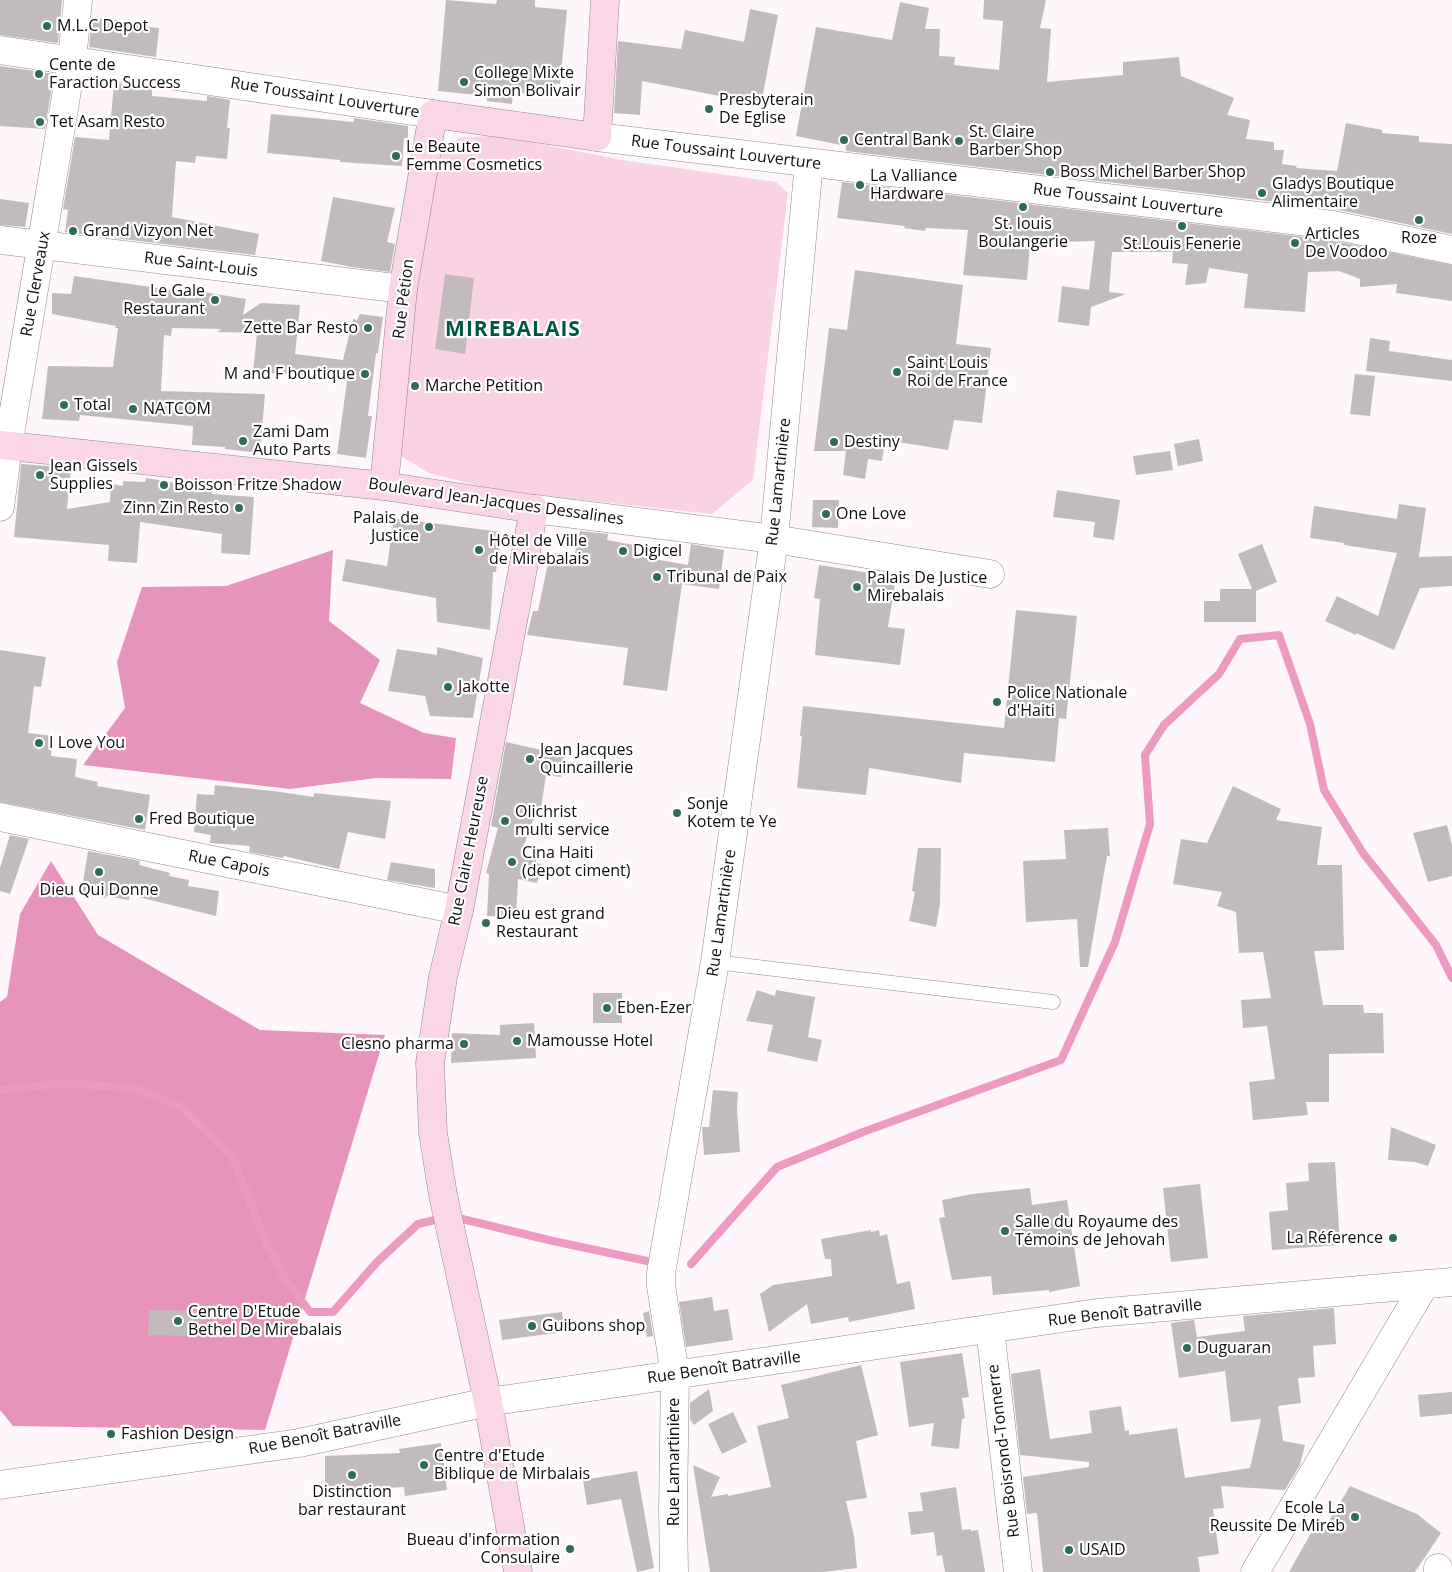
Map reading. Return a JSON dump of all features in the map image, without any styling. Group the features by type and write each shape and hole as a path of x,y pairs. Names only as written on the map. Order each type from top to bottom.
{"main road":[{"path":"597,137 605,0"},
{"name":"Rue Toussaint Louverture","path":"434,114 597,137"},
{"name":"Rue Pétion","path":"384,486 403,289 434,114"},
{"name":"Boulevard Jean-Jacques Dessalines","path":"4,446 384,486 534,509"},
{"name":"Rue Claire Heureuse","path":"518,1572 488,1402 443,1195 433,1133 430,1063 443,978 459,910 534,509"}],"street":[{"name":"Rue Clerveaux","path":"0,507 4,446 42,246 72,60 78,0"},
{"name":"Rue Toussaint Louverture","path":"0,50 434,114"},
{"name":"Rue Toussaint Louverture","path":"597,137 1333,226 1452,250"},
{"name":"Rue Lamartinière","path":"674,1572 675,1375 661,1273 715,962 774,539 809,163"},
{"name":"Rue Saint-Louis","path":"0,240 403,289"},
{"name":"Boulevard Jean-Jacques Dessalines","path":"534,509 774,539 990,574"},
{"name":"Rue Capois","path":"0,817 459,910"},
{"name":"Rue Benoît Batraville","path":"0,1486 299,1443 488,1402 1097,1313 1452,1282"},
{"path":"1255,1572 1425,1284"},
{"name":"Rue Boisrond-Tonnerre","path":"990,1329 1018,1572"}],"lane":[{"path":"715,962 1053,1002"}],"shaded area":[{"path":"499,136 622,160 776,182 788,193 753,480 712,514 499,491 429,473 396,453 431,164 460,137"},
{"path":"333,550 329,621 380,660 360,703 424,733 456,738 451,779 376,778 290,789 83,765 125,708 117,662 142,587 226,586"},
{"path":"51,861 98,935 260,1030 385,1035 265,1430 13,1426 0,1410 0,1002 7,997 20,914"}],"building":[{"path":"0,0 62,0 58,43 0,35"},
{"path":"446,0 496,4 497,0 535,0 535,7 567,10 560,84 552,83 551,96 513,92 512,104 487,101 487,96 438,91"},
{"path":"984,0 1046,0 1040,28 1051,29 1047,82 1123,75 1123,62 1179,57 1181,76 1234,98 1227,115 1250,120 1246,139 1274,142 1274,150 1284,150 1282,164 1297,166 1296,168 1337,171 1346,123 1382,130 1382,133 1419,136 1419,142 1452,144 1452,234 1335,209 846,151 846,146 796,136 816,27 892,40 900,2 929,8 925,29 940,29 939,56 955,57 954,65 999,70 1003,21 983,19"},
{"path":"750,9 778,15 761,104 642,81 640,115 614,113 618,41 681,49 685,30 744,42"},
{"path":"92,18 117,20 116,24 159,28 156,57 89,47"},
{"path":"0,66 54,74 45,129 0,126"},
{"path":"114,83 152,88 152,96 207,101 207,96 230,100 227,128 230,128 227,159 196,156 195,163 176,161 172,217 259,234 255,255 65,232 68,210 63,209 75,137 109,140"},
{"path":"271,114 354,122 354,118 408,126 408,138 404,138 402,166 340,162 340,160 267,153"},
{"path":"842,182 1330,240 1452,265 1452,301 1396,293 1397,284 1360,287 1360,279 1339,271 1308,272 1305,312 1244,308 1248,274 1209,268 1206,283 1185,285 1188,264 1172,263 1173,252 1112,252 1109,292 1126,294 1091,307 1089,326 1058,322 1062,286 1089,290 1095,241 1030,244 1027,280 963,275 968,230 926,228 925,231 904,228 905,226 837,218"},
{"path":"333,197 395,208 387,242 395,244 390,272 321,261"},
{"path":"0,199 29,203 25,227 0,225"},
{"path":"855,270 963,285 956,344 991,348 982,423 954,420 948,450 885,440 882,461 868,459 865,479 843,475 846,451 814,451 829,328 847,330"},
{"path":"445,274 474,278 465,354 435,349"},
{"path":"74,276 186,292 186,289 246,299 243,315 261,303 300,305 295,354 343,360 353,319 357,320 360,314 383,317 378,353 376,353 368,416 372,416 366,458 337,454 347,381 327,378 327,374 253,373 257,333 217,332 222,329 172,328 171,336 164,335 161,391 265,394 260,453 225,449 225,447 192,445 193,426 80,415 79,421 42,419 48,366 113,367 118,328 115,328 116,326 52,314 52,293 71,294"},
{"path":"1370,338 1390,341 1389,351 1452,360 1452,381 1366,371"},
{"path":"1355,374 1375,376 1370,416 1350,414"},
{"path":"1199,439 1203,461 1178,466 1174,444"},
{"path":"1170,451 1173,470 1136,475 1133,456"},
{"path":"21,464 71,468 67,509 110,502 111,484 123,486 123,481 145,482 146,478 212,489 212,494 254,497 250,555 221,553 222,534 140,522 137,563 108,561 109,545 14,537"},
{"path":"1057,490 1120,500 1114,540 1093,537 1095,522 1053,517"},
{"path":"813,500 839,500 838,528 812,527"},
{"path":"1399,504 1426,508 1419,557 1452,556 1452,586 1420,588 1394,650 1325,621 1337,596 1378,616 1397,553 1310,538 1314,506 1397,519"},
{"path":"394,518 501,532 496,572 493,572 490,630 437,622 436,598 342,581 346,559 387,566"},
{"path":"580,531 608,534 607,540 639,546 637,556 688,565 691,544 724,550 719,589 682,584 667,691 623,685 628,648 527,635 533,611 538,611 549,558 573,562"},
{"path":"1262,544 1277,582 1256,591 1256,622 1204,622 1204,601 1220,601 1220,589 1252,589 1238,554"},
{"path":"819,565 896,577 888,627 905,629 900,665 815,655 820,599 814,598"},
{"path":"1016,610 1077,616 1066,719 1059,718 1055,762 964,753 961,783 869,768 866,795 797,788 803,706 1004,728"},
{"path":"437,647 483,658 473,718 430,716 425,696 388,691 397,649 437,655"},
{"path":"0,650 46,657 41,687 34,686 28,733 53,736 51,756 77,759 75,777 98,782 97,786 150,795 145,830 0,802"},
{"path":"506,742 564,755 561,777 546,775 540,815 535,815 521,853 536,855 536,863 542,864 537,883 518,879 516,917 487,916 489,874 486,873 498,828 491,826"},
{"path":"215,785 314,797 314,793 391,801 385,839 348,832 339,869 284,856 283,858 249,852 250,846 210,843 211,835 194,832 197,794 214,795"},
{"path":"1233,786 1281,809 1276,820 1322,827 1317,865 1342,865 1344,950 1314,951 1323,1005 1363,1005 1364,1013 1383,1013 1384,1053 1329,1054 1329,1102 1306,1102 1308,1115 1253,1120 1249,1082 1275,1079 1267,1026 1243,1028 1241,1000 1271,998 1263,952 1239,953 1236,912 1217,906 1222,892 1173,884 1181,839 1207,843"},
{"path":"1447,825 1452,845 1452,876 1428,882 1413,833"},
{"path":"1108,828 1110,856 1107,856 1088,967 1080,967 1077,919 1026,922 1023,861 1066,859 1064,830"},
{"path":"10,835 29,839 10,894 0,891 0,868"},
{"path":"918,848 941,848 940,904 936,927 909,921 915,892 912,891"},
{"path":"88,851 140,861 139,865 170,873 169,876 189,880 188,886 219,891 216,916 130,895 129,900 81,894"},
{"path":"391,862 435,869 435,888 387,880"},
{"path":"757,990 775,996 776,990 815,997 808,1037 822,1040 817,1062 767,1051 773,1025 746,1021"},
{"path":"593,993 622,993 622,1023 593,1023"},
{"path":"534,1023 536,1058 451,1063 452,1033 500,1035 500,1025"},
{"path":"713,1090 738,1092 737,1109 740,1152 704,1155 702,1127 709,1127"},
{"path":"1391,1127 1436,1145 1428,1166 1415,1162 1388,1160"},
{"path":"1335,1162 1340,1245 1272,1250 1269,1212 1288,1210 1286,1183 1309,1181 1308,1163"},
{"path":"1200,1184 1208,1258 1171,1262 1163,1188"},
{"path":"1030,1188 1032,1205 1067,1200 1080,1286 1049,1292 1049,1290 993,1295 991,1276 952,1280 939,1218 945,1217 942,1200 972,1194"},
{"path":"871,1230 871,1232 879,1230 880,1236 887,1234 897,1284 910,1281 915,1309 849,1322 848,1317 811,1324 807,1304 769,1332 760,1294 773,1285 832,1276 831,1259 825,1259 821,1239"},
{"path":"712,1297 714,1311 728,1309 733,1340 686,1347 679,1302"},
{"path":"1334,1308 1336,1344 1313,1346 1315,1377 1298,1378 1301,1403 1278,1406 1283,1441 1305,1445 1300,1465 1285,1490 1221,1486 1224,1508 1213,1509 1219,1554 1198,1557 1200,1572 1043,1572 1037,1513 1027,1514 1023,1477 1089,1467 1089,1462 1020,1455 1011,1374 1040,1369 1050,1439 1092,1433 1089,1411 1121,1406 1125,1431 1129,1430 1129,1435 1177,1428 1185,1478 1250,1468 1261,1419 1231,1422 1225,1371 1179,1378 1171,1323 1194,1320 1197,1337 1245,1331 1243,1316"},
{"path":"149,1310 201,1311 201,1336 148,1335"},
{"path":"649,1311 653,1336 647,1337 643,1313"},
{"path":"562,1312 564,1332 502,1340 499,1320"},
{"path":"962,1353 969,1397 962,1398 965,1418 962,1419 959,1449 931,1446 934,1423 909,1427 900,1362"},
{"path":"861,1365 878,1435 856,1441 867,1498 846,1501 854,1536 857,1568 823,1572 710,1572 693,1465 720,1477 711,1497 728,1494 728,1496 771,1487 757,1426 789,1418 781,1385"},
{"path":"709,1389 713,1411 694,1425 690,1419 690,1403"},
{"path":"1452,1392 1452,1414 1420,1417 1418,1395"},
{"path":"733,1412 747,1442 722,1454 708,1424"},
{"path":"441,1443 447,1490 405,1496 404,1487 325,1491 325,1456 400,1453 399,1449"},
{"path":"637,1471 654,1568 637,1572 621,1499 587,1505 583,1480"},
{"path":"1350,1486 1417,1514 1441,1533 1415,1572 1289,1572 1315,1526 1323,1531"},
{"path":"956,1487 962,1530 978,1530 985,1572 945,1572 942,1555 937,1556 934,1532 911,1535 908,1512 923,1511 920,1493"}],"waterway":[{"path":"691,1264 777,1167 863,1132 1061,1060 1115,942 1150,824 1145,755 1164,725 1219,674 1240,639 1279,635 1310,724 1324,790 1363,853 1436,945 1452,978"},
{"path":"0,1090 63,1083 134,1088 180,1106 232,1156 268,1247 285,1278 310,1312 333,1312 377,1262 418,1224 443,1218"},
{"path":"454,1217 647,1261"}],"place":[{"name":"M.L.C Depot","path":"47,26"},
{"name":"Cente de Faraction Success","path":"39,74"},
{"name":"College Mixte Simon Bolivair","path":"464,82"},
{"name":"Presbyterain De Eglise","path":"709,109"},
{"name":"Tet Asam Resto","path":"40,122"},
{"name":"Central Bank","path":"844,140"},
{"name":"St. Claire Barber Shop","path":"959,141"},
{"name":"Le Beaute Femme Cosmetics","path":"396,156"},
{"name":"Boss Michel Barber Shop","path":"1050,172"},
{"name":"La Valliance Hardware","path":"860,185"},
{"name":"Gladys Boutique Alimentaire","path":"1262,193"},
{"name":"St. louis Boulangerie","path":"1023,207"},
{"name":"Roze","path":"1419,220"},
{"name":"St.Louis Fenerie","path":"1182,226"},
{"name":"Grand Vizyon Net","path":"73,231"},
{"name":"Articles De Voodoo","path":"1295,243"},
{"name":"Le Gale Restaurant","path":"215,300"},
{"name":"Zette Bar Resto","path":"368,328"},
{"name":"Saint Louis Roi de France","path":"897,372"},
{"name":"M and F boutique","path":"365,374"},
{"name":"Marche Petition","path":"415,386"},
{"name":"Total","path":"64,405"},
{"name":"NATCOM","path":"133,409"},
{"name":"Zami Dam Auto Parts","path":"243,441"},
{"name":"Destiny","path":"834,442"},
{"name":"Jean Gissels Supplies","path":"40,475"},
{"name":"Boisson Fritze Shadow","path":"164,485"},
{"name":"Zinn Zin Resto","path":"239,508"},
{"name":"One Love","path":"826,514"},
{"name":"Palais de Justice","path":"429,527"},
{"name":"Hôtel de Ville de Mirebalais","path":"479,550"},
{"name":"Digicel","path":"623,551"},
{"name":"Tribunal de Paix","path":"657,577"},
{"name":"Palais De Justice Mirebalais","path":"857,587"},
{"name":"Jakotte","path":"448,687"},
{"name":"Police Nationale d'Haiti","path":"997,702"},
{"name":"I Love You","path":"39,743"},
{"name":"Jean Jacques Quincaillerie","path":"530,759"},
{"name":"Sonje Kotem te Ye","path":"677,813"},
{"name":"Fred Boutique","path":"139,819"},
{"name":"Olichrist multi service","path":"505,821"},
{"name":"Cina Haiti (depot ciment)","path":"512,862"},
{"name":"Dieu Qui Donne","path":"99,872"},
{"name":"Dieu est grand Restaurant","path":"486,923"},
{"name":"Eben-Ezer","path":"607,1008"},
{"name":"Mamousse Hotel","path":"517,1041"},
{"name":"Clesno pharma","path":"464,1044"},
{"name":"Salle du Royaume des Témoins de Jehovah","path":"1005,1231"},
{"name":"La Réference","path":"1393,1238"},
{"name":"Centre D'Etude Bethel De Mirebalais","path":"178,1321"},
{"name":"Guibons shop","path":"532,1326"},
{"name":"Duguaran","path":"1187,1348"},
{"name":"Fashion Design","path":"111,1434"},
{"name":"Centre d'Etude Biblique de Mirbalais","path":"424,1465"},
{"name":"Distinction bar restaurant","path":"352,1475"},
{"name":"Ecole La Reussite De Mireb","path":"1355,1517"},
{"name":"Bueau d'information Consulaire","path":"570,1549"},
{"name":"USAID","path":"1069,1550"}],"district":[{"name":"MIREBALAIS","path":"513,330"}]}
